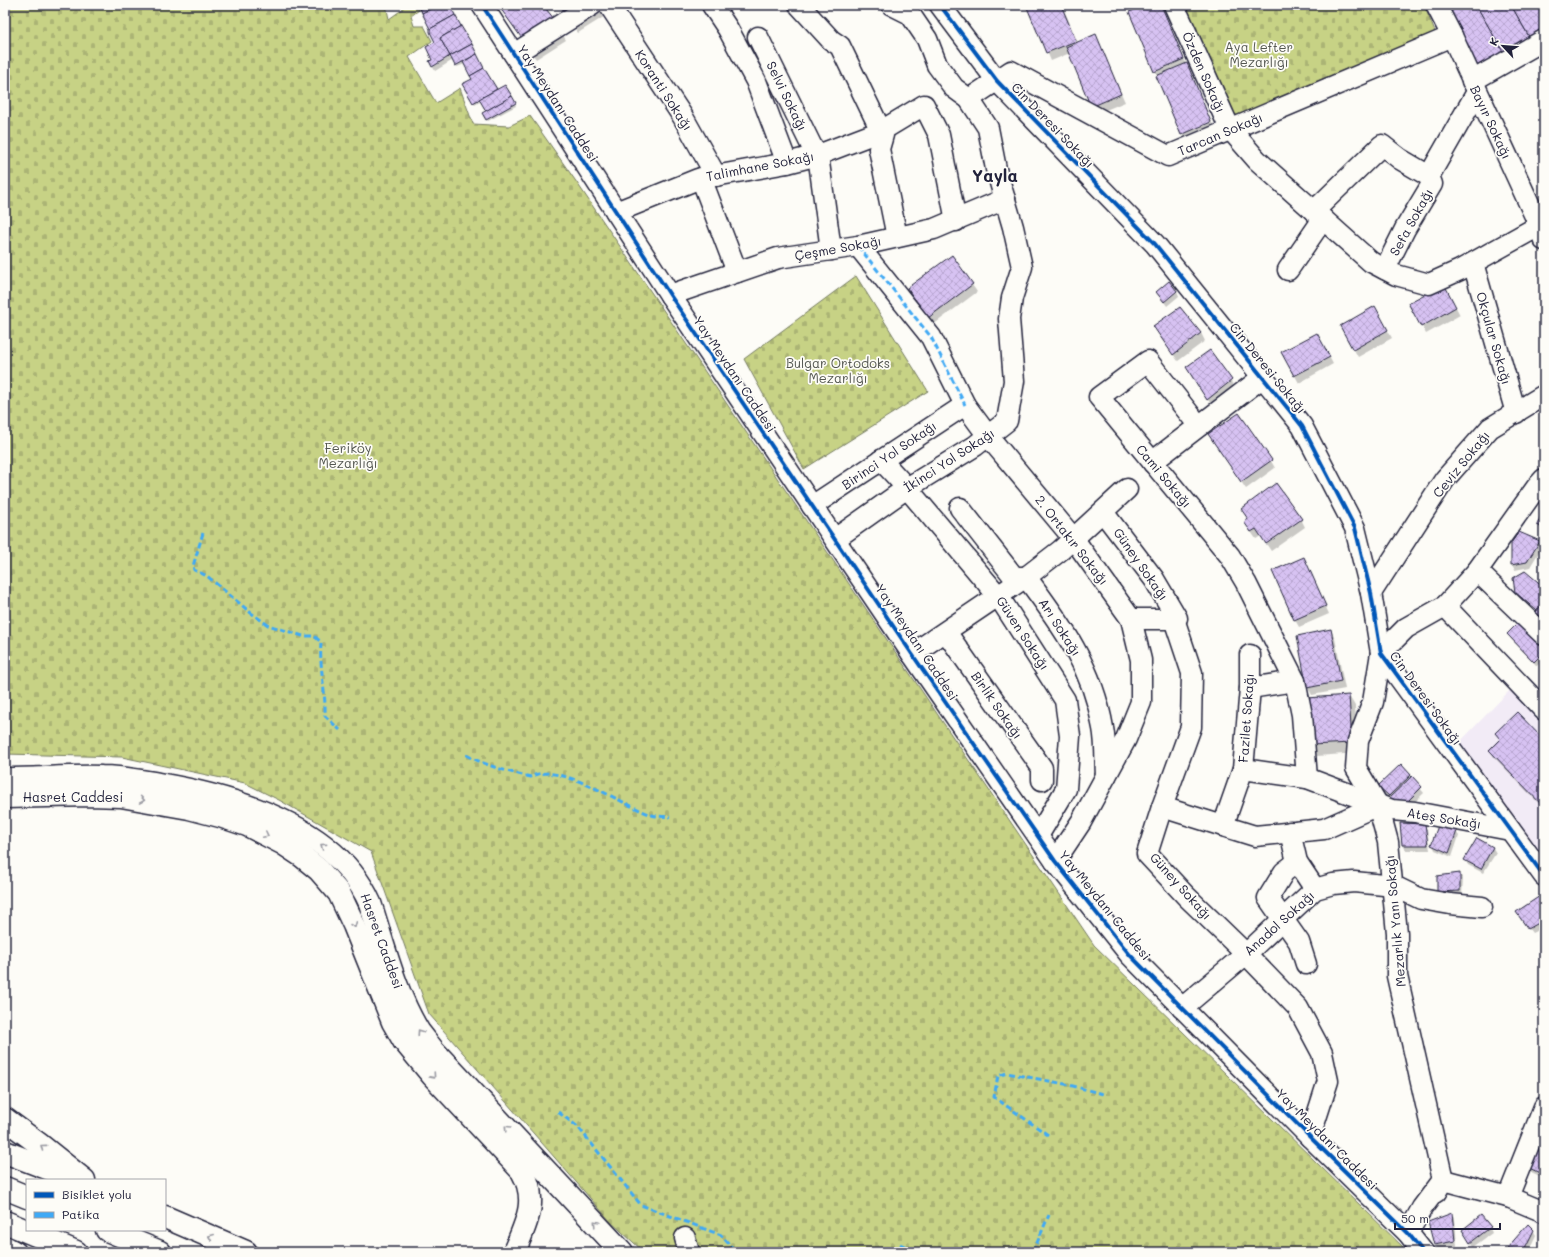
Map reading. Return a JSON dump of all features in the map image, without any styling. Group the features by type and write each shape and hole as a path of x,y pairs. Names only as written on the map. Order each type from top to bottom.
{"main road":[{"name":"Hasret Caddesi","path":"5,779 102,777 127,779 184,788 249,806 283,822 322,845 335,855 364,890 370,903 396,984 407,1010 420,1032 434,1051 622,1252"},
{"name":"Hasret Caddesi","path":"5,798 90,795 121,796 189,808 214,814 247,825 284,844 319,870 332,884 344,903 393,1022 404,1041 433,1076 522,1171 527,1181 531,1199 528,1217 514,1252"},
{"path":"332,884 348,869"},
{"path":"5,1119 83,1179"},
{"path":"5,1152 75,1179"},
{"path":"5,1188 26,1197"},
{"path":"166,1217 246,1252"},
{"path":"5,1222 26,1231"},
{"path":"26,1231 76,1252"},
{"path":"109,1231 160,1252"}],"street":[{"name":"Yay Meydanı Caddesi","path":"482,5 670,295 912,654 1055,861 1130,955 1310,1137 1408,1233 1424,1252"},
{"path":"514,54 592,5"},
{"name":"Koranti Sokağı","path":"609,5 684,117 708,177 737,272"},
{"path":"712,5 728,29 756,81 787,163"},
{"path":"799,5 831,40 840,46 881,130 883,135 879,149 897,237"},
{"name":"İkinci Yol Sokağı","path":"835,539 907,488 975,446 1007,421 1014,381 1009,319 1012,298 1022,268 1013,227 996,169 988,128 969,99 954,88 937,65 917,9 892,5"},
{"name":"Cin Deresi Sokağı","path":"940,5 997,81 1156,244 1302,426 1355,528 1371,593 1381,653 1544,876"},
{"name":"Özden Sokağı","path":"1174,5 1230,129 1257,160 1372,262 1396,275 1429,284 1542,229"},
{"name":"Bayır Sokağı","path":"1441,7 1452,36 1542,229"},
{"name":"Tarcan Sokağı","path":"997,81 1011,71 1168,156 1452,36"},
{"name":"Selvi Sokağı","path":"758,37 817,155 831,250"},
{"path":"1475,86 1544,40"},
{"path":"969,99 997,81"},
{"name":"Sefa Sokağı","path":"1385,269 1405,229 1432,184 1429,176 1475,86"},
{"name":"Talimhane Sokağı","path":"616,212 708,177 787,163 817,155 881,130 924,105 939,135 956,221"},
{"path":"1288,270 1318,215 1382,145 1400,159 1429,176"},
{"name":"Çeşme Sokağı","path":"670,295 778,258 858,246 934,229 1005,199"},
{"name":"2. Ortakır Sokağı","path":"858,246 931,337 965,405 988,436 1072,538 1131,619 1141,660 1141,702 1126,740 1106,777 1081,822 1055,861"},
{"name":"Okçular Sokağı","path":"1473,263 1516,413"},
{"name":"Cami Sokağı","path":"1199,426 1148,361 1099,397 1230,556 1246,583 1295,681 1302,715 1307,778"},
{"path":"1152,463 1263,378"},
{"name":"Ceviz Sokağı","path":"1371,593 1445,479 1490,428 1544,395"},
{"name":"Birinci Yol Sokağı","path":"812,506 965,405"},
{"name":"Güven Sokağı","path":"881,460 907,488 999,596 1066,700 1070,736 1066,788 1038,836"},
{"path":"1381,653 1406,628 1445,606 1477,571 1544,479"},
{"path":"912,654 1026,577 1061,550 1072,538 1103,512 1127,489"},
{"path":"960,508 1014,577 1026,577"},
{"name":"Güney Sokağı","path":"1103,512 1154,579 1177,618"},
{"path":"1477,571 1544,635"},
{"name":"Arı Sokağı","path":"1026,577 1076,649 1091,681 1103,728 1106,777"},
{"path":"1445,606 1544,710"},
{"name":"Güney Sokağı","path":"1131,619 1174,620 1192,673 1191,727 1162,807 1148,854 1186,896 1246,954 1298,1008 1322,1053 1328,1081 1310,1137"},
{"name":"Birlik Sokağı","path":"946,632 1042,768 1042,780"},
{"name":"Mezarlık Yanı Sokağı","path":"1381,653 1373,702 1358,741 1356,768 1378,805 1388,842 1394,886 1397,934 1397,976 1443,1180"},
{"name":"Fazilet Sokağı","path":"1223,826 1243,769 1250,688 1250,655"},
{"path":"1250,688 1295,681"},
{"path":"1243,769 1307,778 1378,805"},
{"path":"1162,807 1255,836 1324,829 1378,805"},
{"name":"Ateş Sokağı","path":"1378,805 1392,810 1415,812 1510,830"},
{"path":"1290,832 1297,862 1315,889"},
{"path":"1297,862 1284,872 1268,898 1299,942 1306,964"},
{"name":"Anadol Sokağı","path":"1182,1008 1246,954 1315,889 1333,884 1354,882 1394,886 1422,899 1450,904 1482,907"},
{"path":"1508,1197 1544,1107"},
{"path":"1408,1233 1422,1208 1443,1180 1508,1197 1544,1212"},
{"path":"5,1246 16,1252"}],"shaded area":[{"path":"1513,687 1544,720 1544,856 1455,747"}],"green space":[{"name":"Feriköy Mezarlığı","path":"5,5 386,5 389,19 403,9 402,5 417,5 419,10 411,16 414,26 424,26 432,41 409,57 436,103 460,88 473,124 509,126 530,116 575,180 1094,945 1406,1250 1405,1252 644,1252 611,1222 429,1014 371,852 279,800 245,783 122,757 5,754"},
{"name":"Aya Lefter Mezarlığı","path":"1183,5 1424,5 1435,32 1234,120"},
{"name":"Bulgar Ortodoks Mezarlığı","path":"856,276 928,391 804,469 744,359"}],"building":[{"path":"419,5 439,5 422,13"},
{"path":"439,5 450,5 455,15 430,29 422,13"},
{"path":"498,5 543,5 558,24 526,44"},
{"path":"560,5 589,5 569,18"},
{"path":"1026,5 1061,5 1076,41 1046,53"},
{"path":"1146,5 1161,5 1184,59 1154,72 1129,12"},
{"path":"1461,5 1476,5 1505,55 1476,72 1448,13"},
{"path":"1476,5 1511,5 1531,40 1505,55"},
{"path":"1511,5 1544,5 1544,33 1531,40"},
{"path":"455,15 461,26 440,38 450,56 432,67 429,61 432,60 426,47 435,42 430,29"},
{"path":"461,26 472,44 450,56 440,38"},
{"path":"1096,34 1121,94 1091,107 1066,47"},
{"path":"472,44 477,54 455,66 450,56"},
{"path":"477,54 484,68 470,76 463,62"},
{"path":"1187,63 1211,122 1181,135 1156,76"},
{"path":"484,68 497,89 473,103 462,84 472,79 470,76"},
{"path":"505,85 512,96 486,111 479,99"},
{"path":"512,96 516,103 486,120 482,113"},
{"path":"952,255 973,284 928,318 907,288"},
{"path":"1169,281 1177,291 1164,302 1156,292"},
{"path":"1444,284 1456,307 1421,327 1408,303"},
{"path":"1375,306 1388,330 1353,350 1340,326"},
{"path":"1180,307 1201,333 1173,355 1153,326"},
{"path":"1317,333 1330,357 1294,376 1281,352"},
{"path":"1210,350 1232,380 1207,400 1186,367"},
{"path":"1239,413 1272,460 1241,482 1208,434"},
{"path":"1276,483 1302,519 1266,544 1256,529 1251,532 1244,522 1248,519 1241,509"},
{"path":"1544,508 1544,528 1537,525"},
{"path":"1519,532 1540,541 1527,562 1511,565 1511,543"},
{"path":"1304,557 1326,606 1294,620 1272,571"},
{"path":"1525,571 1544,587 1544,601 1537,611 1515,592 1513,578"},
{"path":"1544,601 1544,625 1534,615"},
{"path":"1521,620 1544,644 1544,652 1534,662 1507,634"},
{"path":"1331,629 1341,681 1307,688 1297,636"},
{"path":"1349,695 1352,743 1310,745 1307,698"},
{"path":"1517,712 1544,740 1544,807 1489,750 1500,739 1495,733"},
{"path":"1401,764 1411,775 1389,796 1378,786"},
{"path":"1412,776 1422,787 1400,809 1389,798"},
{"path":"1400,823 1425,824 1428,845 1402,845"},
{"path":"1439,823 1457,831 1449,853 1431,845"},
{"path":"1477,838 1493,847 1481,869 1464,860"},
{"path":"1460,873 1460,891 1437,892 1437,876"},
{"path":"1540,896 1544,902 1544,920 1528,929 1516,912"},
{"path":"1536,1148 1544,1155 1544,1175 1525,1166"},
{"path":"1452,1213 1455,1241 1434,1245 1428,1222"},
{"path":"1481,1215 1491,1227 1470,1243 1462,1230"},
{"path":"1528,1224 1534,1230 1523,1252 1515,1252 1508,1247"}],"marked path":[{"path":"858,246 931,337 965,405"},
{"path":"203,533 193,566 194,570 207,576 251,613 268,625 303,636 314,636 321,642 325,716 340,730"},
{"path":"466,755 498,768 531,777 543,773 557,774 591,786 652,815 670,817"},
{"path":"1048,1135 994,1097 998,1076 1007,1073 1065,1084 1103,1094"},
{"path":"558,1112 578,1127 641,1205 721,1235 736,1252"},
{"path":"1033,1252 1049,1215"},
{"path":"900,1244 917,1252"}],"cycle path":[{"path":"482,5 670,295 912,654 1055,861 1130,955 1310,1137 1408,1233 1423,1252"},
{"path":"940,5 997,81 1155,244 1302,426 1355,528 1371,593 1381,653 1544,876"}],"district":[{"name":"Yayla","path":"995,176"}]}
